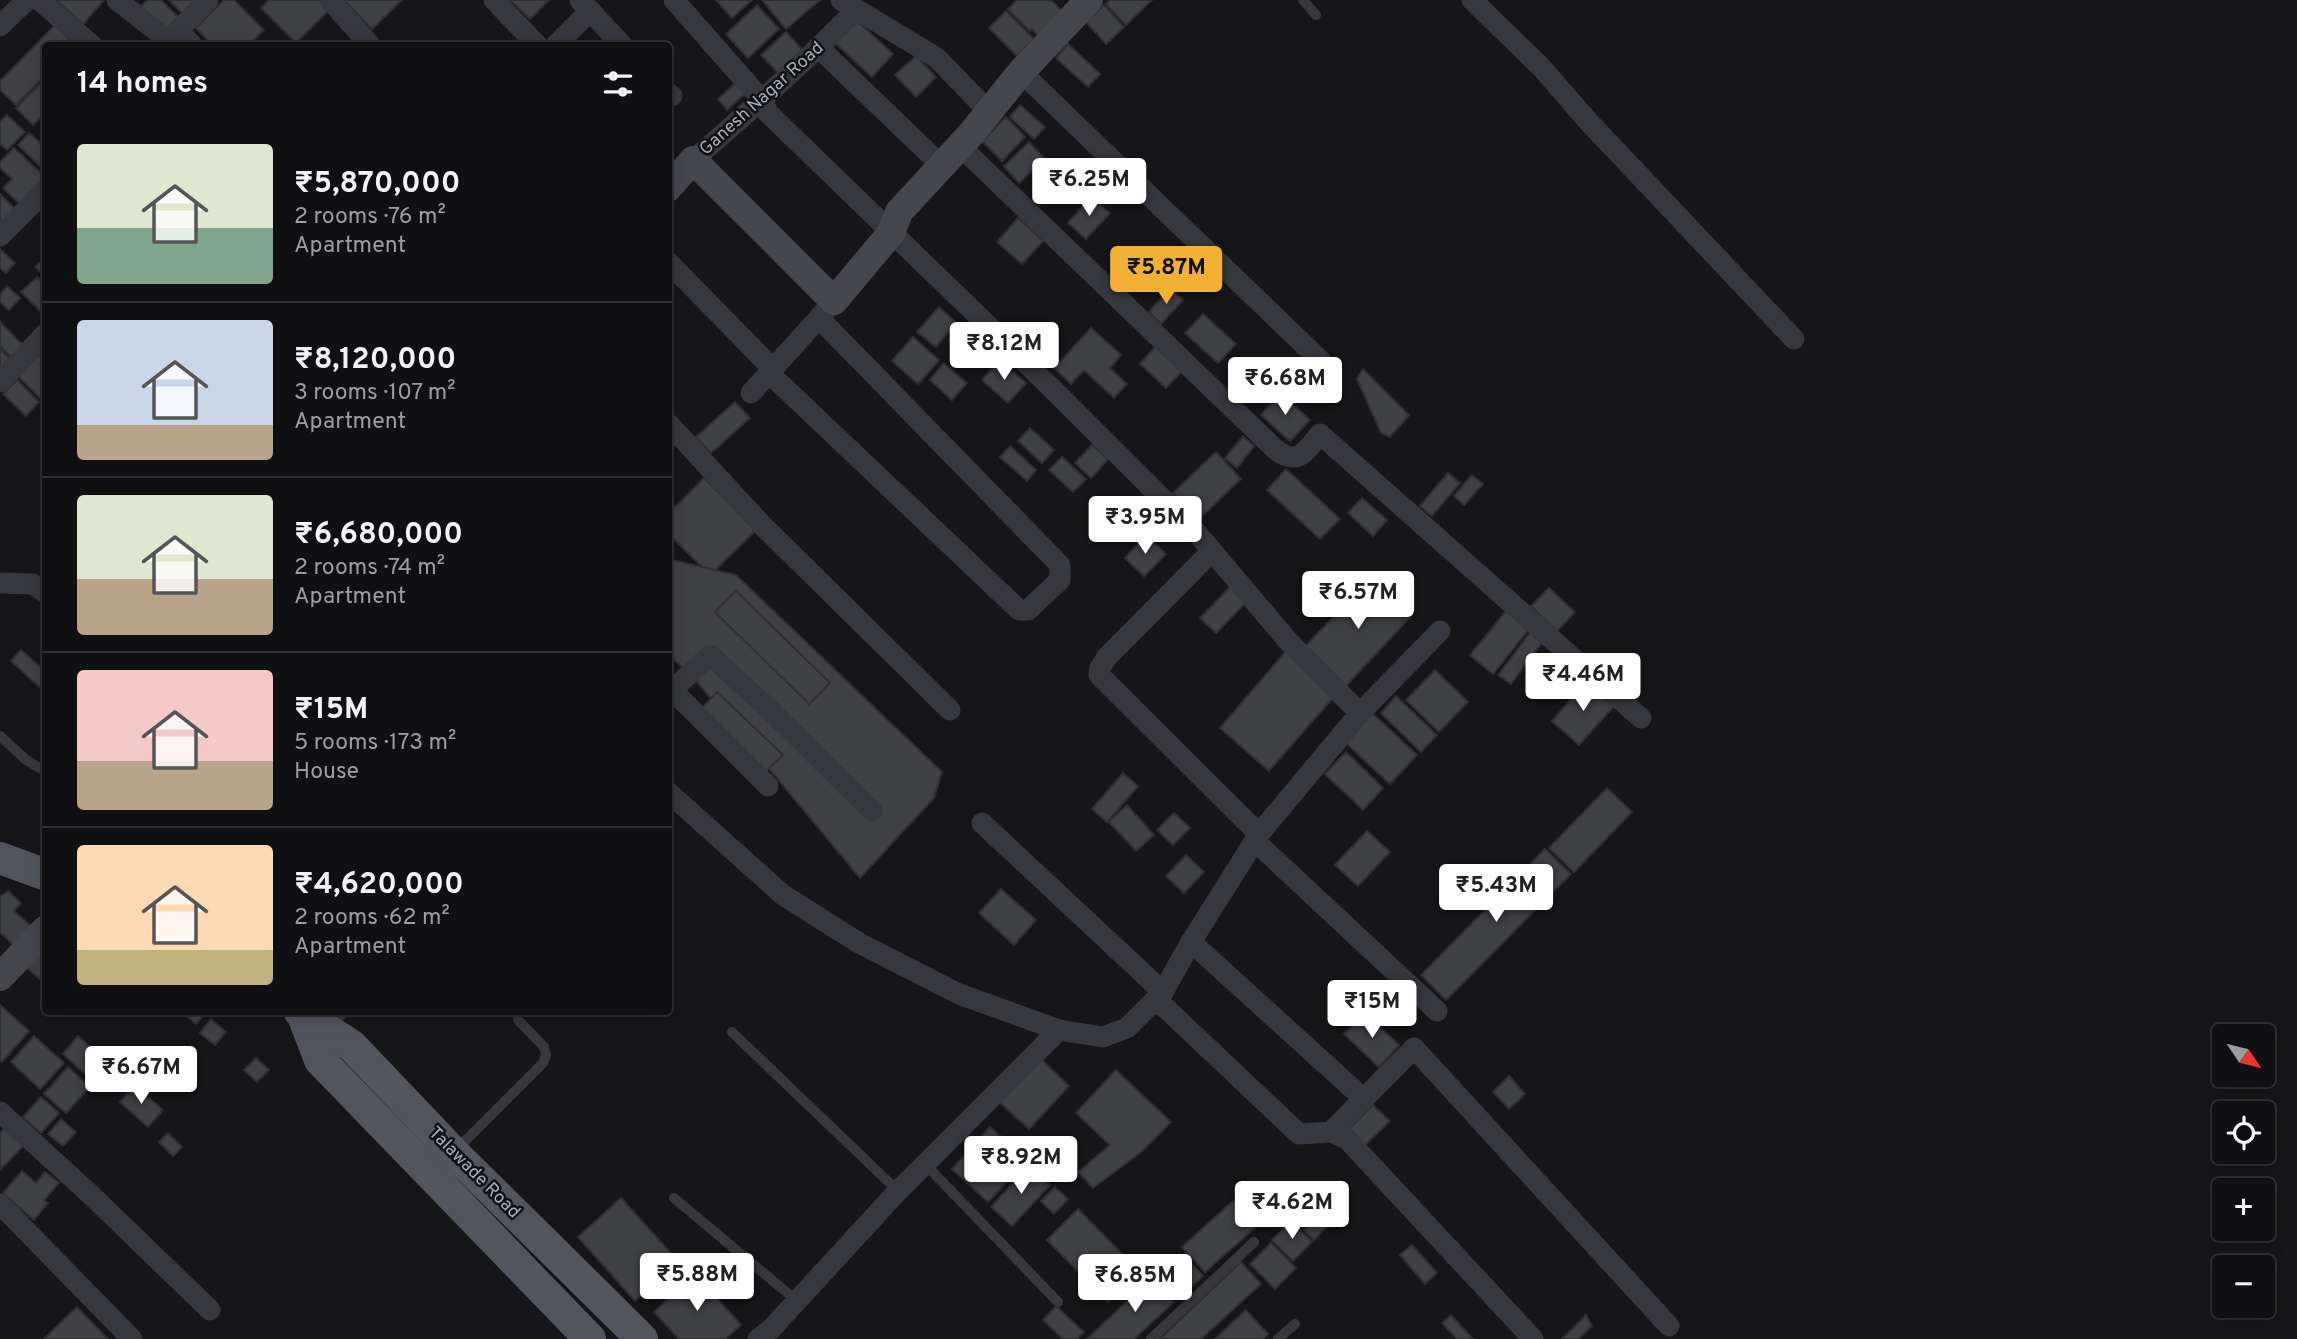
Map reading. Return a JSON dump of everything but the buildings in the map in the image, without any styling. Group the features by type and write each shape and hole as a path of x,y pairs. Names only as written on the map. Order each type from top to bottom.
{"main road":[{"path":"0,858 42,874"},
{"name":"Talawade Road","path":"319,1016 352,1046 453,1152 642,1339"},
{"name":"Talawade Road","path":"319,1016 320,1059 590,1339"}],"street":[{"path":"0,26 27,0"},
{"path":"39,0 88,42"},
{"path":"117,0 175,40 208,0"},
{"path":"330,0 367,42"},
{"path":"494,0 534,42"},
{"path":"674,0 762,100 768,113 1012,348 1212,551 1289,642 1360,713"},
{"path":"1472,0 1542,68 1587,120 1794,339"},
{"path":"751,393 891,233 899,212 960,146 1077,4"},
{"path":"848,5 937,58 989,111"},
{"name":"Ganesh Nagar Road","path":"672,182 693,160 820,48 848,5"},
{"path":"558,42 585,6 619,42"},
{"path":"820,48 942,166"},
{"path":"1021,72 1322,362"},
{"path":"960,146 1284,457 1302,455 1320,434 1641,718"},
{"path":"672,266 771,371 1019,610 1028,610 1060,580 1060,565 826,310 693,160"},
{"path":"0,236 42,194"},
{"path":"0,382 42,337"},
{"path":"672,427 763,526 950,710"},
{"path":"1212,551 1108,657 1100,668 1100,675 1257,837 1437,1011"},
{"path":"0,583 33,584 42,590"},
{"path":"672,796 783,895 859,943 959,994 1059,1030 1103,1037 1127,1028 1159,996 1257,837 1360,713 1440,631"},
{"path":"672,686 710,654 873,811"},
{"path":"672,690 768,786"},
{"path":"982,823 1299,1134 1331,1132 1347,1139 1533,1339"},
{"path":"0,977 42,933"},
{"path":"1191,942 1353,1089"},
{"path":"770,1335 797,1301 898,1191 1059,1030"},
{"path":"1331,1132 1415,1048 1669,1326"},
{"path":"0,1112 210,1310"},
{"path":"0,1204 132,1339"}],"lane":[{"path":"1303,0 1316,15"},
{"path":"0,736 25,759 42,770"},
{"path":"453,1152 543,1063 546,1055 544,1047 518,1020"},
{"path":"732,1032 898,1191"},
{"path":"925,1164 1058,1302"},
{"path":"674,1198 797,1301"},
{"path":"1151,1339 1254,1242"},
{"path":"1278,1339 1295,1324"}]}
